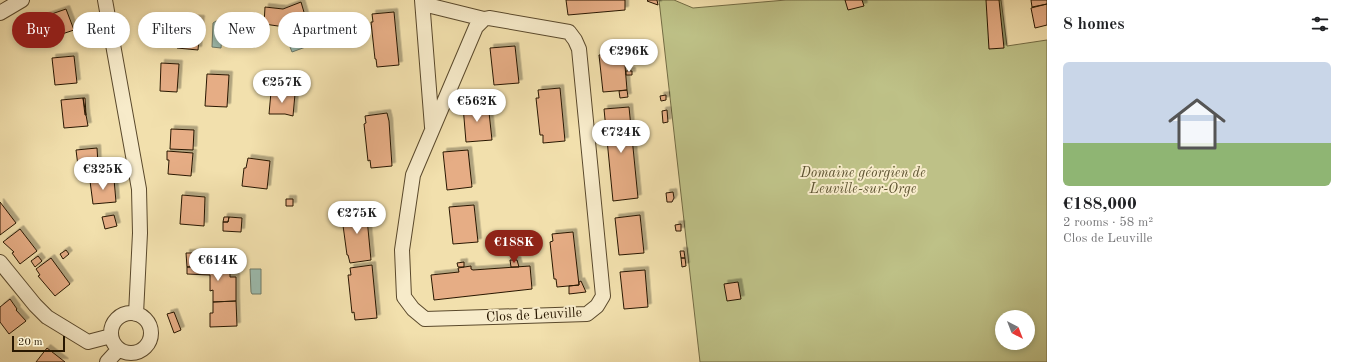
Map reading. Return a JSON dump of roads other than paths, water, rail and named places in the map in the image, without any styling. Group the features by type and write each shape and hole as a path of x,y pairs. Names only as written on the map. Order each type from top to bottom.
{"street":[{"path":"0,13 22,0"},
{"path":"105,0 139,189 140,256 136,314"},
{"name":"Clos de Leuville","path":"432,130 422,2 484,19 489,18 569,32 577,44 603,296 597,306 587,314 425,319 413,309 404,297 402,250 413,175 476,27 484,19"},
{"path":"0,262 34,306 58,324 88,342 111,336"},
{"path":"136,314 143,317 148,323 151,331 150,339 147,346 141,351 133,354 126,353 118,350 113,344 111,329 114,321 120,316 136,314"},
{"path":"106,362 118,350"}],"park label":[{"name":"Domaine géorgien de Leuville-sur-Orge","path":"863,182"}]}
